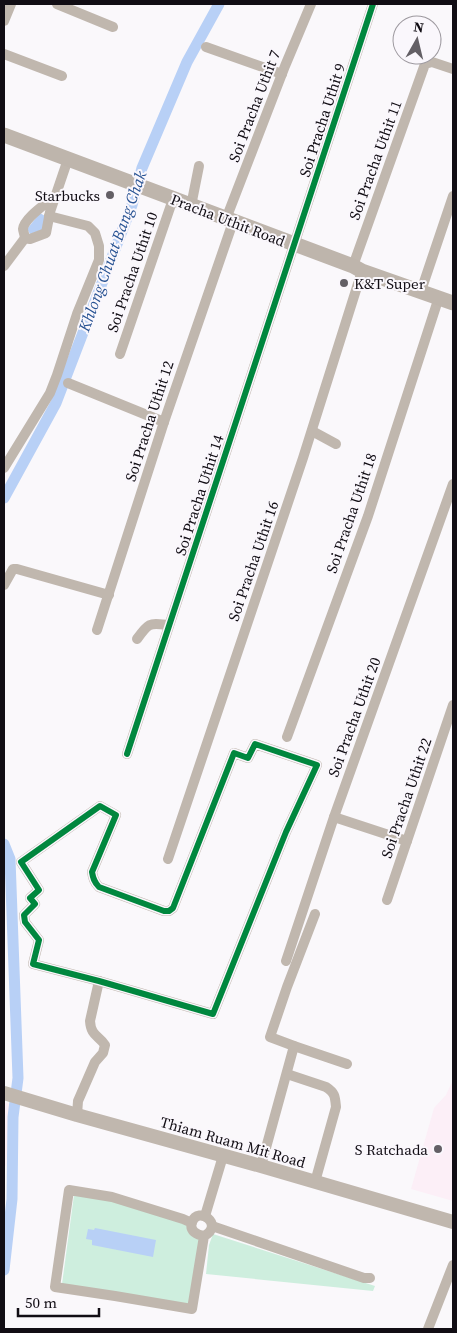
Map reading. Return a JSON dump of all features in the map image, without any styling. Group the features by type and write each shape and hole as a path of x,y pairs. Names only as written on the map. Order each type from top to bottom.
{"main road":[{"name":"Pracha Uthit Road","path":"4,135 453,303"}],"street":[{"path":"4,21 11,4"},
{"path":"57,4 113,26"},
{"name":"Soi Pracha Uthit 7","path":"230,220 282,74 311,4"},
{"name":"Soi Pracha Uthit 9","path":"294,244 373,4"},
{"path":"206,47 282,74"},
{"path":"4,54 62,76"},
{"name":"Soi Pracha Uthit 11","path":"357,268 425,64 432,62 453,69"},
{"path":"25,238 30,239 46,233 49,216 68,159"},
{"path":"192,206 199,166"},
{"path":"25,238 23,230 26,222 36,211 56,196"},
{"path":"421,291 453,196"},
{"name":"Soi Pracha Uthit 10","path":"120,354 173,199"},
{"path":"4,468 50,393 77,314 99,260 99,246 95,233 88,226 49,216"},
{"name":"Soi Pracha Uthit 12","path":"97,630 230,220"},
{"path":"4,266 25,238"},
{"name":"Soi Pracha Uthit 14","path":"127,754 294,244"},
{"name":"Soi Pracha Uthit 16","path":"168,859 312,432 357,268"},
{"name":"Soi Pracha Uthit 18","path":"287,736 368,516 438,297"},
{"path":"68,383 164,422"},
{"path":"312,432 336,444"},
{"name":"Soi Pracha Uthit 20","path":"286,961 334,817 453,484"},
{"path":"4,585 13,569 17,568 109,595"},
{"path":"137,639 145,627 150,624 169,625"},
{"name":"Soi Pracha Uthit 22","path":"387,900 453,705"},
{"path":"255,744 317,765 286,832 213,1014 99,981 33,964 39,940 25,922 24,915 35,904 30,898 39,890 21,862 100,806 116,815 92,872 95,884 164,911 169,911 173,908 234,753 248,758 255,744"},
{"path":"334,817 407,841"},
{"path":"315,914 270,1037 347,1064"},
{"path":"77,1115 78,1101 95,1062 105,1048 103,1041 97,1038 90,1028 99,981"},
{"path":"261,1166 294,1046"},
{"path":"287,1074 326,1087 335,1096 336,1107 315,1182"},
{"name":"Thiam Ruam Mit Road","path":"7,1094 453,1222"},
{"path":"205,1216 223,1156"},
{"path":"192,1222 112,1197 69,1190 55,1288 192,1309 204,1236 212,1226 210,1220 205,1216 198,1216 193,1220 191,1226 194,1232 204,1236"},
{"path":"212,1226 364,1278 370,1278"},
{"path":"428,1329 453,1265"}],"shaded area":[{"name":"S Ratchada","path":"453,1080 453,1201 411,1189 434,1108 446,1095"},
{"path":"4,1102 10,1104 6,1166 4,1165"}],"green space":[{"path":"74,1195 104,1199 186,1223 200,1239 190,1303 186,1305 62,1284"},
{"path":"213,1234 375,1286 373,1291 206,1274 209,1245"}],"water":[{"path":"40,213 45,216 42,230 30,234 27,229"},
{"path":"95,1228 156,1240 153,1257 92,1245 92,1240 86,1239 88,1229 94,1230"}],"waterway":[{"name":"Khlong Chuat Bang Chak","path":"4,498 56,403 132,205 142,168 187,62 219,4"},
{"name":"Khlong Chuat Bang Chak","path":"4,844 10,859 18,1078 13,1117 12,1199 4,1270"}],"cycle path":[{"path":"127,754 373,4"},
{"path":"255,744 317,765 286,832 213,1014 33,964 39,940 25,922 24,915 35,904 30,898 39,890 21,862 100,806 116,815 92,872 96,883 99,887 164,911 169,911 173,908 234,753 248,758 255,744"}],"place":[{"name":"Starbucks","path":"110,195"},
{"name":"K&T Super","path":"344,283"},
{"name":"S Ratchada","path":"438,1149"}]}
